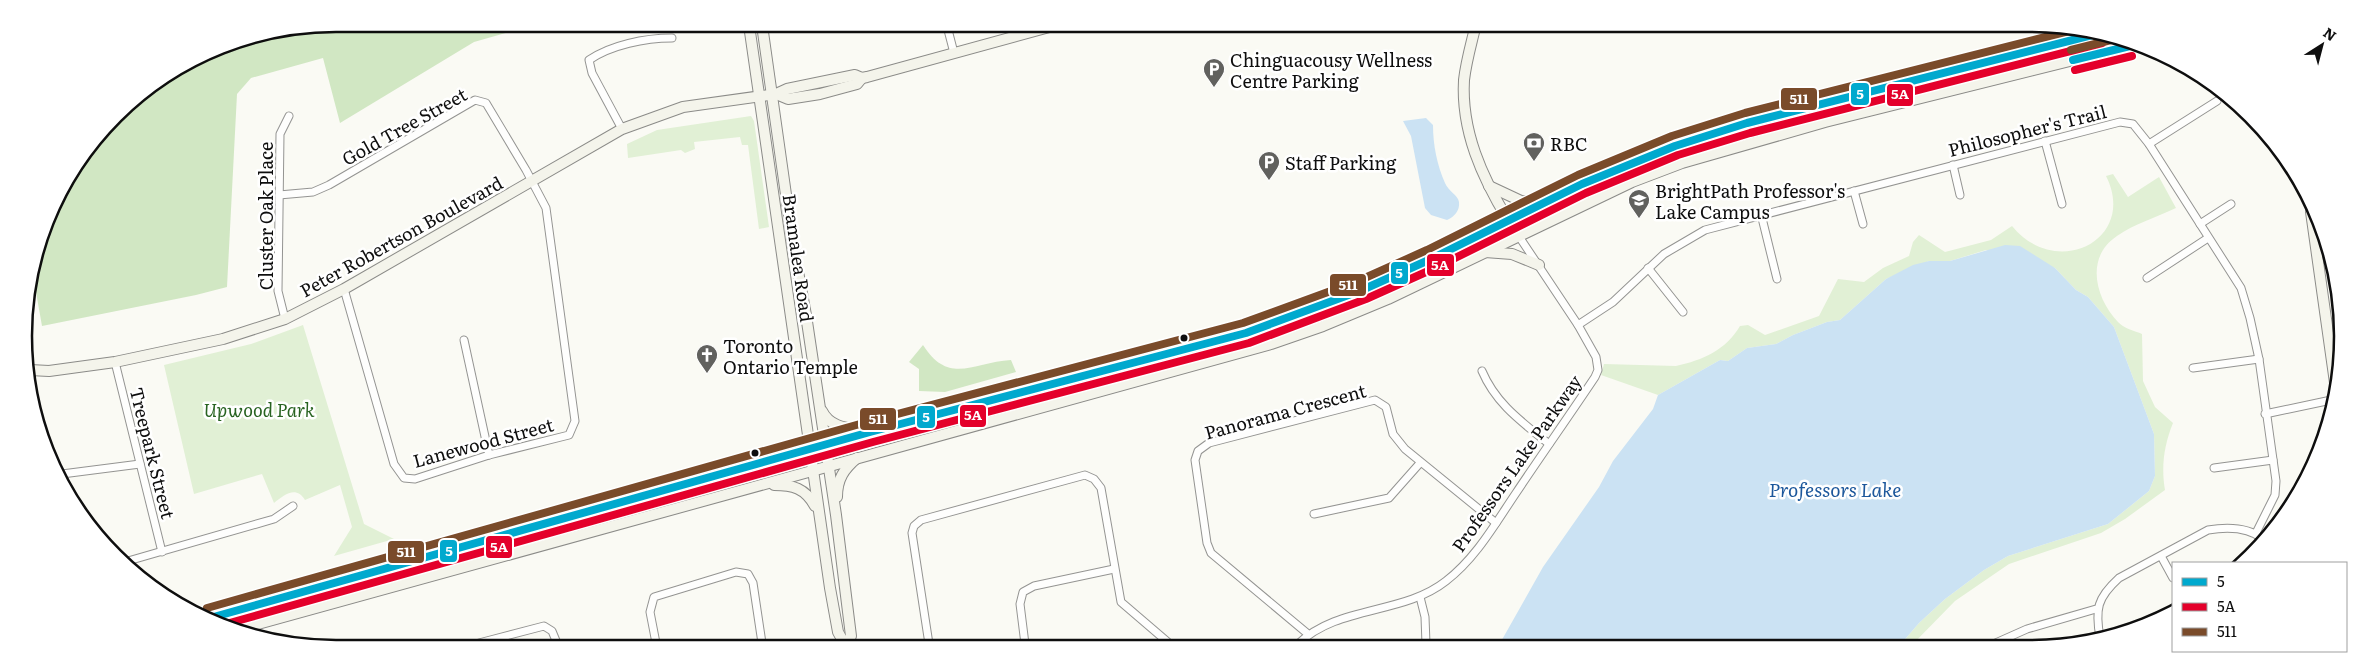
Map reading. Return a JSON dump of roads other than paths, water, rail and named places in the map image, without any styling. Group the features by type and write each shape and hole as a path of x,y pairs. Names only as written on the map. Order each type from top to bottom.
{"main road":[{"name":"Bramalea Road","path":"750,33 818,510 838,632 843,640"},
{"name":"Bramalea Road","path":"763,33 774,94 793,244 836,515 851,636 848,640"},
{"name":"Peter Robertson Boulevard","path":"34,370 49,371 115,362 223,339 285,319 344,289 622,129 683,107 774,94 788,99 820,94 858,84 862,78 1026,33"},
{"path":"1475,33 1464,78 1464,96 1469,135 1488,185 1508,220"},
{"path":"219,615 870,432 1246,333 1362,290 1431,259 1508,220 1625,165 1675,146 1747,123 2084,37"},
{"path":"249,626 1272,344 1323,326 1388,299 1632,182 1682,163 1825,122 2124,47"},
{"path":"1488,185 1520,201 1546,202"},
{"path":"2313,224 2333,368"},
{"path":"1484,252 1512,254 1539,265"},
{"path":"820,405 825,416 836,426 870,432"},
{"path":"836,515 839,479 846,468 859,457"},
{"path":"763,484 797,487 810,497 818,510"}],"street":[{"path":"949,33 954,54"},
{"path":"622,129 592,73 588,60 600,52 655,38 672,38"},
{"name":"Gold Tree Street","path":"279,195 313,192 329,185 475,100 486,103 493,111 532,182"},
{"path":"2149,144 2217,101"},
{"name":"Cluster Oak Place","path":"285,319 278,290 280,134 289,116"},
{"name":"Philosopher's Trail","path":"1578,325 1613,302 1648,268 1680,242 1705,230 2120,122 2133,124 2149,144 2241,288 2259,359 2265,414 2273,460 2275,495 2256,533"},
{"path":"2045,141 2062,204"},
{"path":"1953,164 1960,195"},
{"name":"Lanewood Street","path":"344,289 394,464 404,478 415,479 489,455 569,434 576,421 546,208 532,182"},
{"path":"1854,190 1863,224"},
{"path":"2200,224 2231,204"},
{"path":"1761,214 1777,279"},
{"name":"Professors Lake Parkway","path":"1302,640 1308,634 1353,615 1386,608 1420,597 1446,582 1476,553 1598,370 1596,357 1578,325 1508,220"},
{"path":"2146,278 2208,238"},
{"path":"1648,268 1683,312"},
{"path":"464,340 489,455"},
{"path":"2193,368 2259,359"},
{"name":"Treepark Street","path":"115,362 162,552"},
{"path":"1482,371 1488,385 1502,404 1549,444"},
{"name":"Panorama Crescent","path":"1308,634 1212,554 1208,543 1195,460 1198,451 1209,443 1375,400 1386,407 1393,434 1420,463 1496,523"},
{"path":"2265,414 2328,400"},
{"path":"2214,468 2273,460"},
{"path":"1314,514 1389,498 1420,463"},
{"path":"66,474 140,464"},
{"path":"928,640 912,533 914,526 921,520 1085,475 1094,479 1102,488 1121,602 1164,640"},
{"path":"131,560 274,519 293,506"},
{"path":"2099,632 2096,609 2108,588 2119,578 2208,530 2224,527 2256,533 2259,536"},
{"path":"2161,556 2172,576"},
{"path":"1024,640 1020,604 1023,592 1034,586 1114,569"},
{"path":"655,640 650,612 654,597 665,592 736,572 748,574 753,583 762,640"},
{"path":"1420,597 1425,618 1426,640"},
{"path":"2004,640 2027,629 2096,609"},
{"path":"490,640 544,626 552,631 556,640"}],"water":[{"path":"1426,118 1433,125 1436,155 1442,176 1446,186 1457,197 1459,202 1459,208 1456,213 1447,220 1431,215 1425,208 1411,136 1403,121"},
{"name":"Professors Lake","path":"2005,245 2020,246 2055,268 2076,290 2088,297 2114,327 2154,434 2155,476 2149,491 2108,524 2008,556 1984,570 1945,599 1919,623 1904,640 1502,640 1543,567 1599,487 1613,461 1653,409 1658,395 1720,360 1728,361 1747,348 1776,344 1793,335 1827,322 1840,320 1886,279 1913,265 1929,261 1950,261"}],"place":[{"name":"Chinguacousy Wellness Centre Parking","path":"1214,88"},
{"name":"RBC","path":"1534,162"},
{"name":"Staff Parking","path":"1269,181"},
{"name":"BrightPath Professor's Lake Campus","path":"1639,219"},
{"name":"Toronto Ontario Temple","path":"707,374"}],"park label":[{"name":"Upwood Park","path":"259,409"}]}
